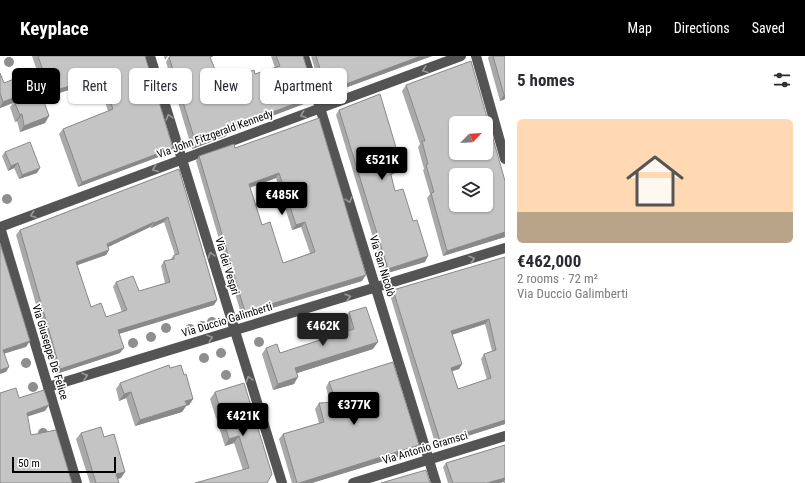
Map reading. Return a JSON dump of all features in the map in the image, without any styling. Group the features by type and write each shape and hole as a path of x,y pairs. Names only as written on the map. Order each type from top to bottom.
{"street":[{"name":"Via dei Vespri","path":"150,56 282,483"},
{"name":"Via San Nicolò","path":"304,56 436,483"},
{"name":"Via John Fitzgerald Kennedy","path":"0,227 462,56"},
{"path":"476,56 505,159"},
{"name":"Via Giuseppe De Felice","path":"0,227 77,483"},
{"name":"Via Duccio Galimberti","path":"48,387 505,248"},
{"name":"Via Antonio Gramsci","path":"353,483 505,436"}],"building":[{"path":"38,56 145,56 149,68 129,68 129,104 160,104 173,148 82,182 63,129 113,109 111,104 121,104 121,68 68,68 68,86 60,89 60,68 42,68"},
{"path":"213,56 210,57 214,68 200,68 200,104 252,104 252,71 254,70 255,74 260,72 260,104 294,104 229,128 230,131 196,144 184,104 192,104 192,68 172,68 169,57"},
{"path":"276,56 303,56 307,68 274,68 280,66"},
{"path":"316,56 421,56 347,84 347,68 320,68"},
{"path":"493,56 505,56 505,95 504,95"},
{"path":"471,61 487,116 449,116 449,160 493,160 493,139 505,181 505,232 447,251 431,193 434,192 426,165 428,164 422,141 425,141 406,85"},
{"path":"0,73 4,83 12,80 12,98 3,102 0,93"},
{"path":"380,94 395,144 399,168 390,171 395,191 403,189 413,221 417,220 428,256 388,269 339,110"},
{"path":"15,104 45,104 49,116 24,126 22,114 20,115"},
{"path":"319,118 366,275 245,312 199,156 234,144 235,148","holes":["279,173 296,225 305,222 315,252 283,263 270,222 262,225 249,184"]},
{"path":"30,142 40,168 22,175 18,163 11,166 5,152"},
{"path":"179,169 217,300 118,330 124,348 60,369 20,230","holes":["168,217 179,254 174,255 174,259 164,261 170,282 139,291 133,276 116,282 127,310 106,317 101,303 91,307 76,262 109,250 107,244"]},
{"path":"0,243 30,341 3,350 9,367 0,370"},
{"path":"505,257 505,420 440,441 393,290","holes":["489,319 496,350 484,354 491,378 458,389 451,368 462,364 451,331"]},
{"path":"366,307 378,342 295,368 298,377 278,384 266,348 277,344 280,353 354,329 349,312"},
{"path":"393,362 419,445 297,483 283,434 324,422 319,403 336,402 329,382"},
{"path":"169,365 170,368 181,365 184,375 186,374 193,399 185,401 187,405 140,420 131,392 124,394 120,383"},
{"path":"244,383 272,474 267,483 195,483 249,468 239,436 229,439 215,392"},
{"path":"16,388 19,398 44,390 49,405 27,413 31,435 56,430 72,483 0,483 0,393"},
{"path":"101,427 104,437 114,434 125,472 116,474 119,483 96,483 81,433"},
{"path":"505,445 505,478 487,483 453,483 446,463"},
{"path":"426,470 430,483 381,483"}]}
